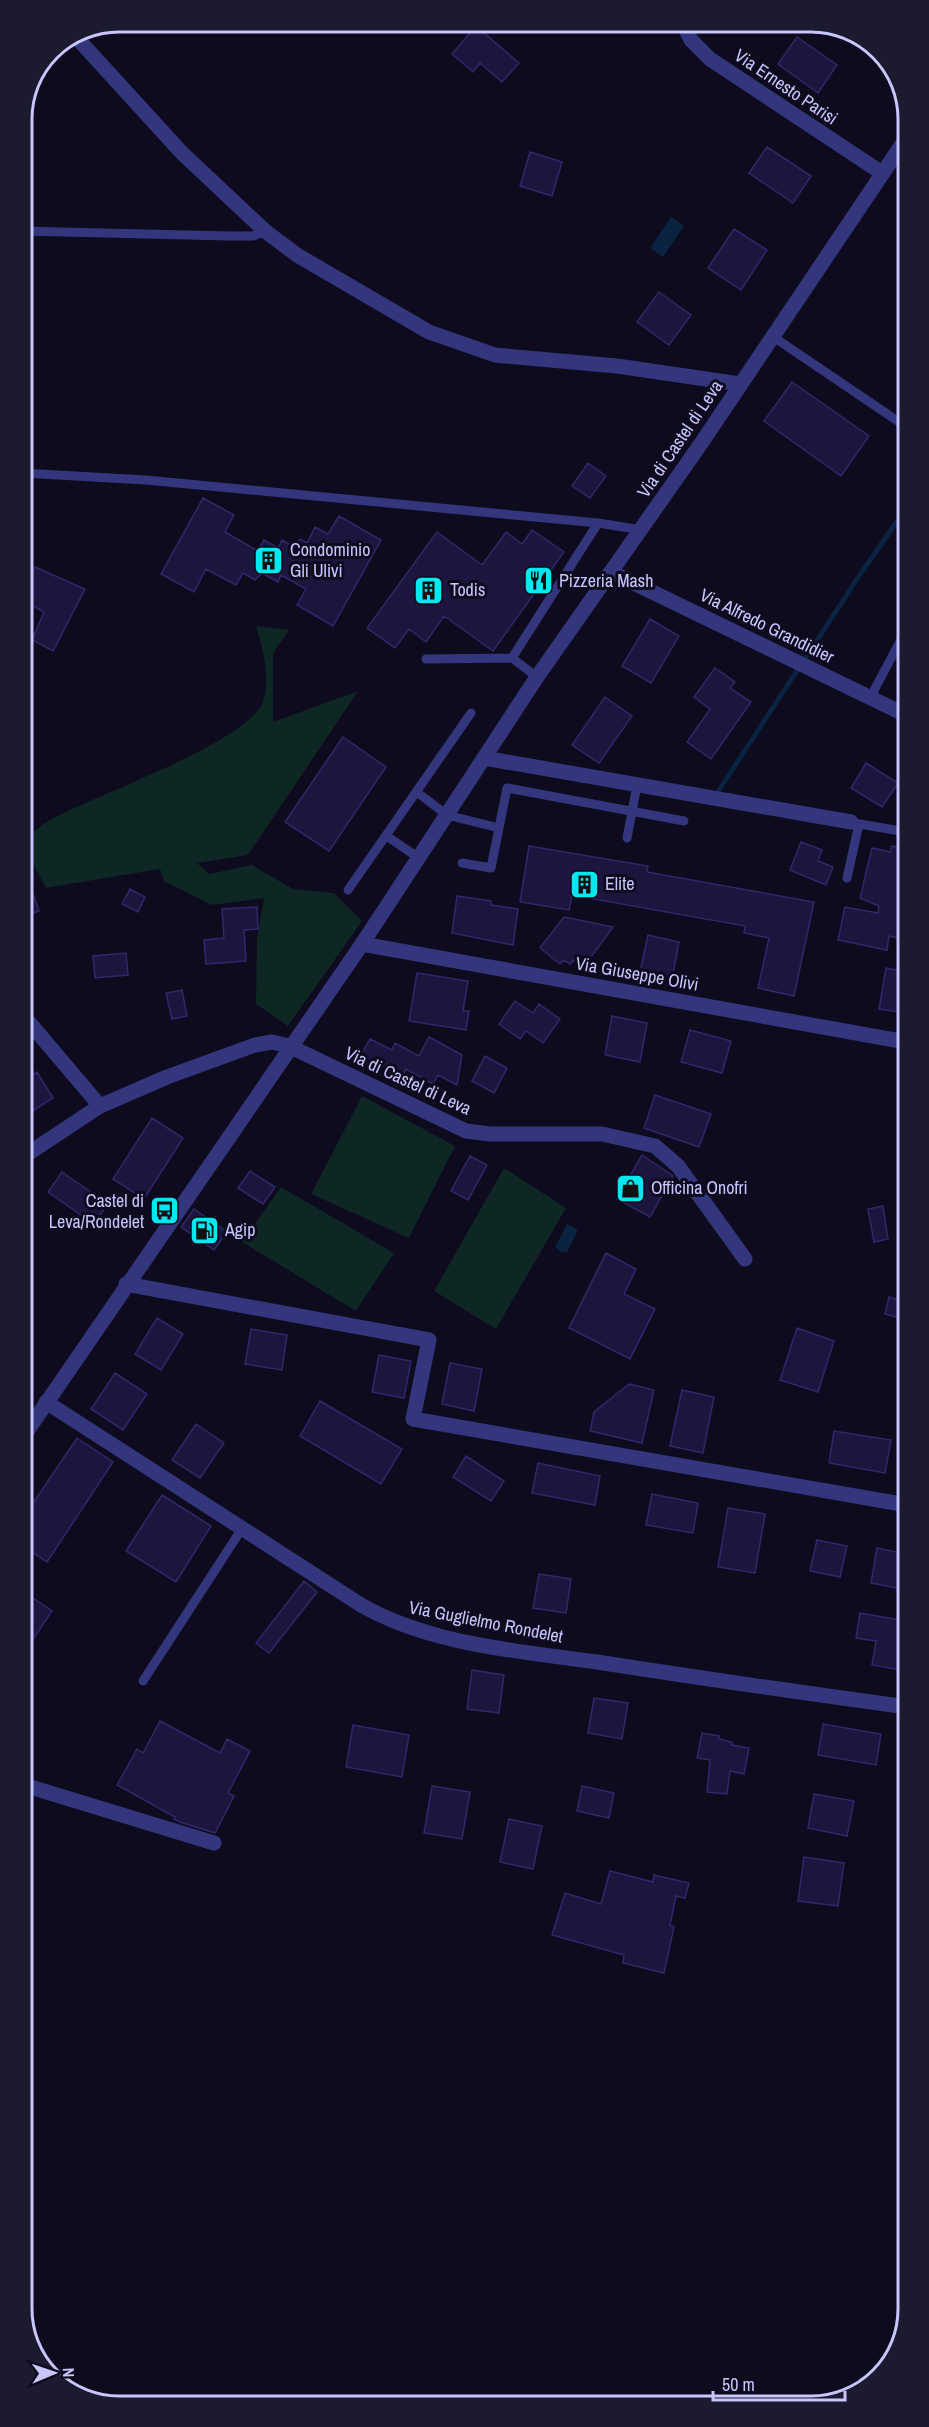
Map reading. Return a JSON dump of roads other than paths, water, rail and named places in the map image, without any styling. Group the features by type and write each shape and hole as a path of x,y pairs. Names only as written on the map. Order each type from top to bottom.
{"street":[{"name":"Via Ernesto Parisi","path":"687,32 691,40 710,59 882,172"},
{"path":"80,41 182,153 265,231 297,255 429,332 470,348 523,360 617,366 740,384"},
{"name":"Via di Castel di Leva","path":"32,1423 289,1046 362,944 537,677 642,530 882,172 898,153"},
{"name":"Via Alfredo Grandidier","path":"611,572 898,711"},
{"path":"484,758 855,823"},
{"name":"Via Giuseppe Olivi","path":"362,944 898,1041"},
{"path":"32,1026 100,1106"},
{"path":"32,1151 100,1106 167,1077 255,1045 272,1042 289,1046"},
{"name":"Via di Castel di Leva","path":"289,1046 466,1131 490,1134 602,1134 655,1146 670,1156 745,1258"},
{"path":"126,1284 429,1340 413,1419 898,1503"},
{"name":"Via Guglielmo Rondelet","path":"46,1402 361,1605 397,1624 418,1630 575,1659 898,1706"},
{"path":"32,1787 214,1843"}],"lane":[{"path":"32,231 254,236 265,231"},
{"path":"772,336 898,421"},
{"path":"32,474 146,480 642,530"},
{"path":"512,658 598,524"},
{"path":"870,698 898,645"},
{"path":"426,658 512,658 537,677"},
{"path":"348,890 388,837 471,713"},
{"path":"627,838 637,785"},
{"path":"462,863 491,868 507,789 684,821"},
{"path":"418,793 447,815 499,828"},
{"path":"847,879 855,823 898,831"},
{"path":"388,837 419,858"},
{"path":"143,1681 243,1527"}],"water":[{"path":"671,217 684,226 663,257 650,248"},
{"path":"567,1224 578,1230 567,1252 561,1252 555,1247"}],"waterway":[{"path":"719,790 898,520"}],"place":[{"name":"Condominio Gli Ulivi","path":"269,560"},
{"name":"Pizzeria Mash","path":"538,581"},
{"name":"Todis","path":"429,590"},
{"name":"Elite","path":"584,884"},
{"name":"Officina Onofri","path":"630,1188"},
{"name":"Castel di Leva/Rondelet","path":"165,1211"},
{"name":"Agip","path":"204,1230"}]}
